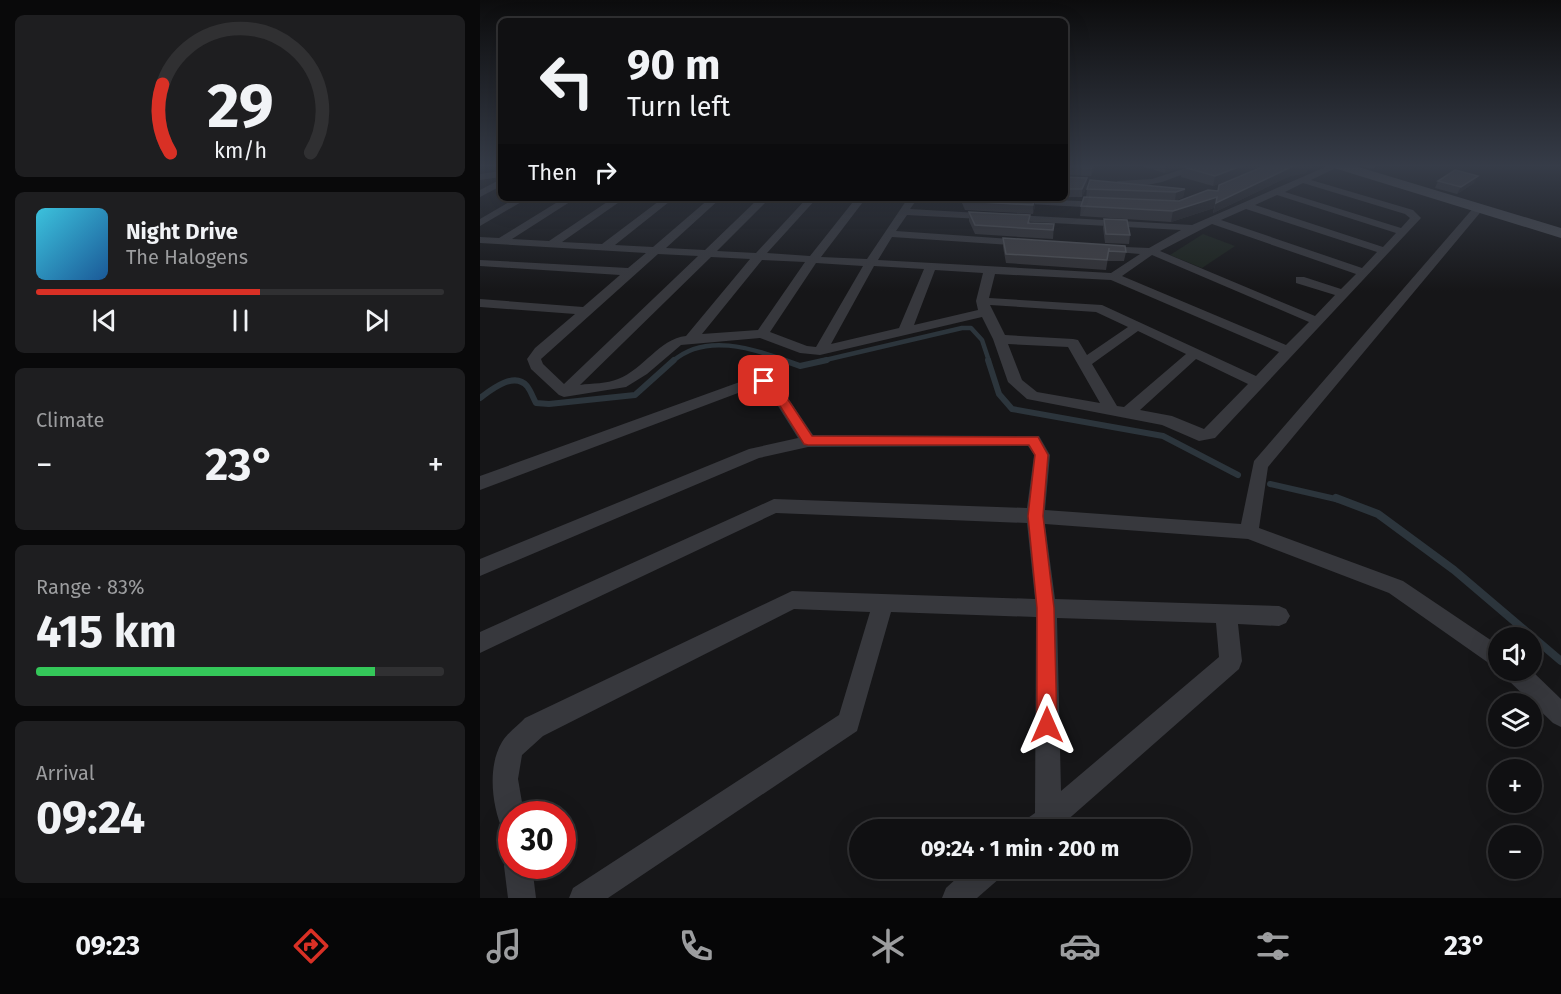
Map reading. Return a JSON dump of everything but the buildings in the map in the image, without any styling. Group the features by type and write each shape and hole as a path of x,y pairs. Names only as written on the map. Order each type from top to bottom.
{"main road":[{"path":"1475,207 1561,233"}],"street":[{"path":"480,223 508,207"},
{"path":"501,241 557,207"},
{"path":"551,244 607,207"},
{"path":"605,247 657,207"},
{"path":"564,392 536,366 534,359 540,351 706,207"},
{"path":"564,392 756,207"},
{"path":"692,339 759,256 804,207"},
{"path":"762,334 813,259 854,207"},
{"path":"820,351 870,262 908,207"},
{"path":"1113,277 1151,251 1194,228 1243,207"},
{"path":"1248,207 1384,251"},
{"path":"1323,207 1402,232"},
{"path":"990,269 984,307 1000,339 1015,382 1032,396 1166,420 1200,435 1209,434 1416,218 1409,212 1392,207"},
{"path":"1249,532 1260,465 1479,208"},
{"path":"905,212 1194,228"},
{"path":"1211,220 1364,273"},
{"path":"889,234 1032,244"},
{"path":"480,240 1113,277 1290,352"},
{"path":"1091,248 1151,251 1317,321"},
{"path":"480,263 629,272"},
{"path":"905,330 931,266"},
{"path":"1300,280 1343,294"},
{"path":"480,303 588,311"},
{"path":"564,392 621,384 642,371 677,341 762,334 805,350 820,351 984,307 1098,308 1258,383"},
{"path":"1085,363 1137,326"},
{"path":"1000,339 1073,343 1111,409"},
{"path":"1128,412 1194,354"},
{"path":"480,483 753,382 771,382 808,441"},
{"path":"480,568 754,453 808,441 1033,440 1042,455 1035,516 1046,608 1042,819"},
{"path":"480,643 774,506 1035,516 1249,532 1396,587 1488,650"},
{"path":"509,801 505,779 511,749 534,728 792,600 1279,616"},
{"path":"583,898 849,723 883,603"},
{"path":"1048,819 1231,661 1226,614"},
{"path":"1525,681 1561,715"},
{"path":"520,879 522,898"},
{"path":"956,898 978,879"}],"shaded area":[{"path":"1203,234 1235,246 1202,268 1170,255"}],"waterway":[{"path":"821,361 962,328 971,328 982,340 989,361"},
{"path":"673,361 686,352 714,345 744,348 787,361"},
{"path":"480,398 503,383 516,380 527,386 536,403 549,404 635,395 674,360"},
{"path":"783,360 800,366 827,360"},
{"path":"988,360 999,394 1012,409 1163,436 1238,475"},
{"path":"1270,484 1340,500"},
{"path":"1336,498 1378,514 1454,570 1561,661"}],"route":[{"path":"764,381 771,382 808,441 1033,440 1042,455 1035,516 1046,608 1047,725"}]}
